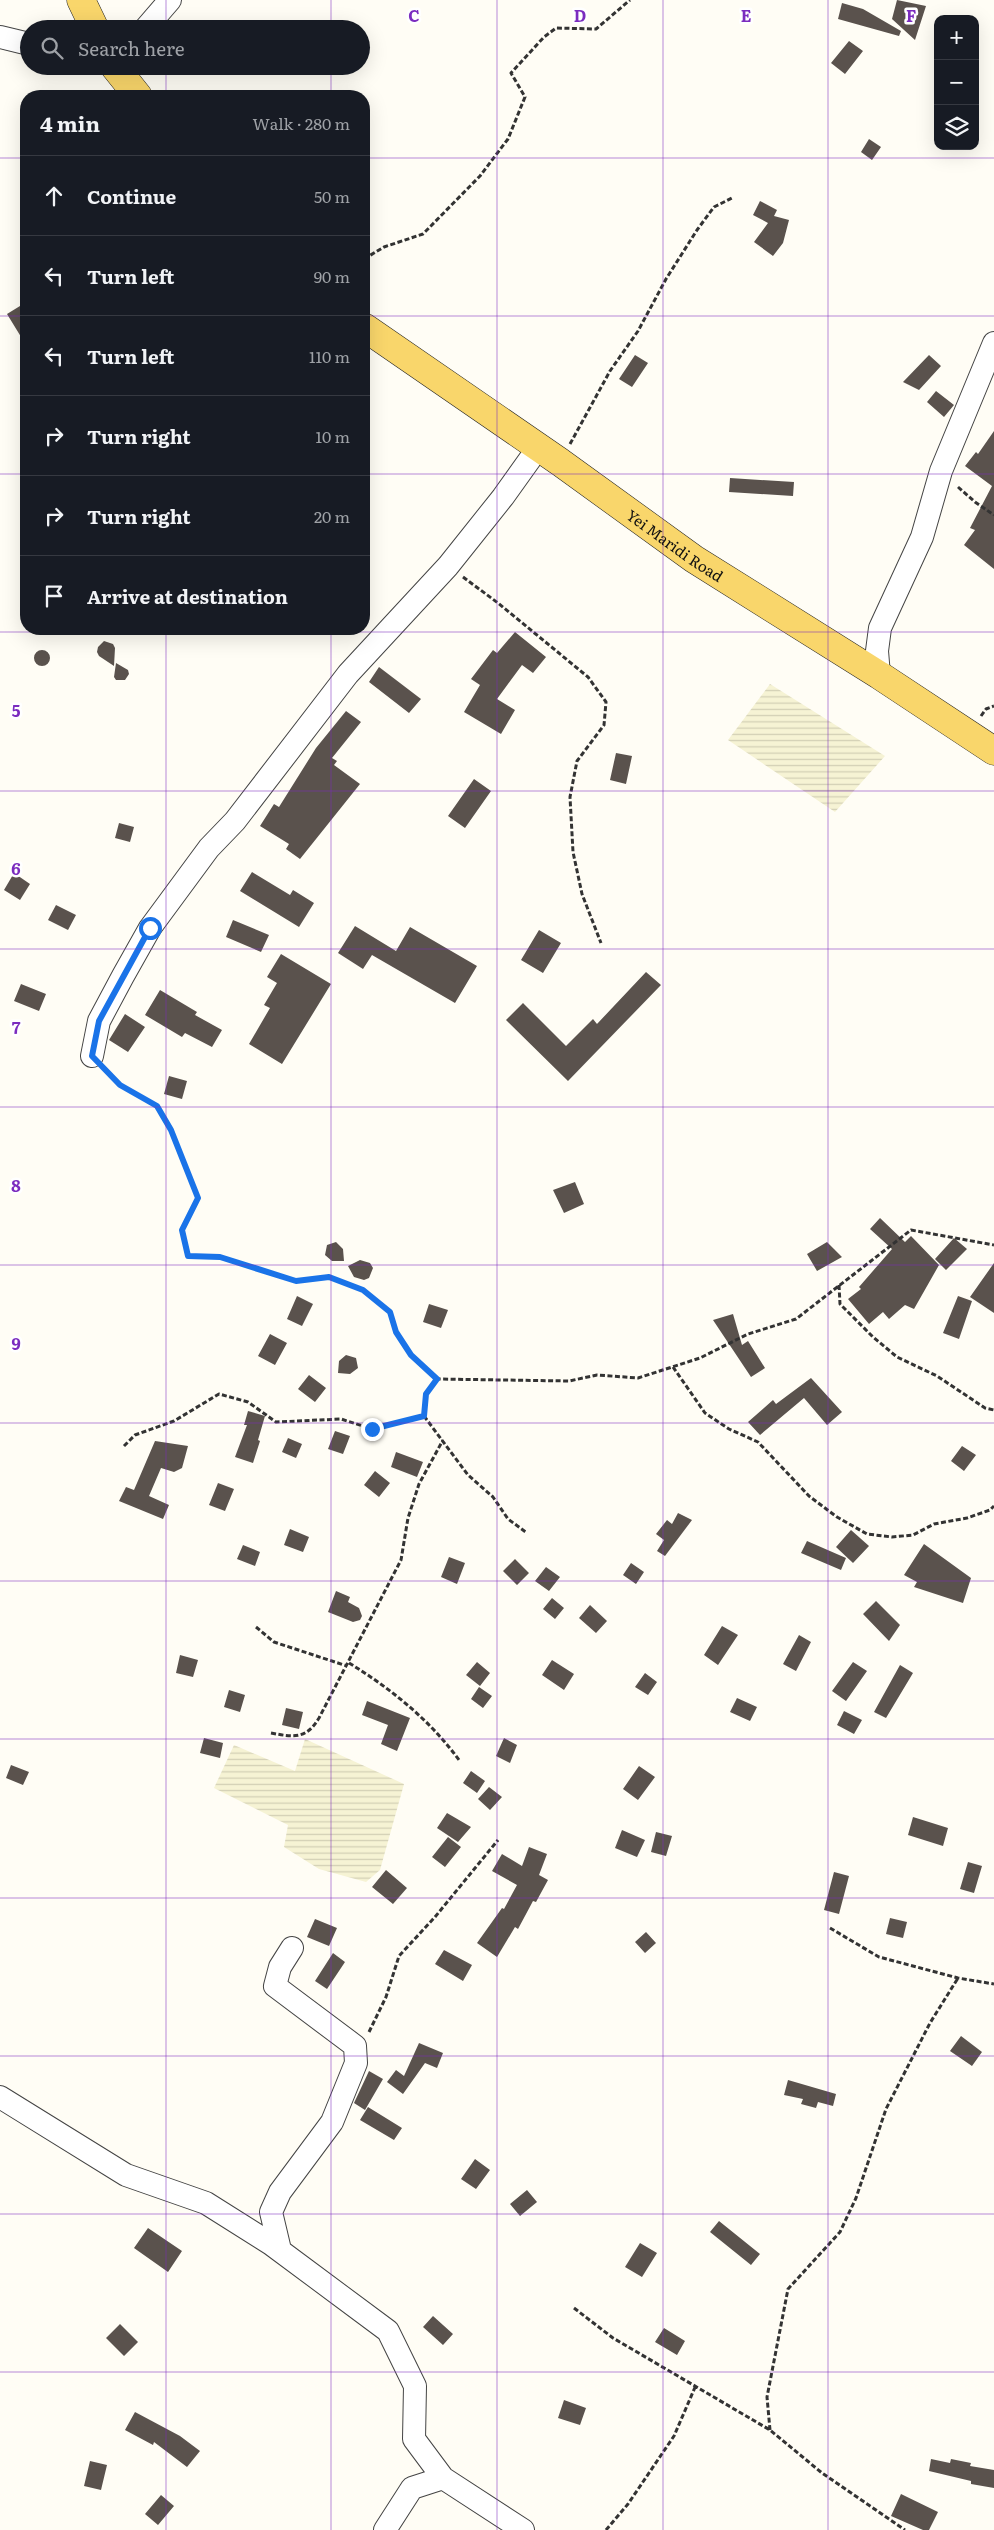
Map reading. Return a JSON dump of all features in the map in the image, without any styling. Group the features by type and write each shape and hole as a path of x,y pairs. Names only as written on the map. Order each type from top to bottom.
{"main road":[{"path":"81,0 91,20"},
{"path":"121,75 133,90"},
{"name":"Yei Maridi Road","path":"370,331 560,462 694,559 879,675 994,751"}],"street":[{"path":"153,20 170,0"},
{"path":"0,37 20,42"},
{"path":"879,675 877,651 880,628 922,537 941,471 994,343"},
{"path":"92,1056 99,1021 150,928 209,848 235,821 348,674 448,566 504,497 538,448"},
{"path":"280,2250 271,2212 280,2192 332,2122 355,2060 355,2046 275,1986 280,1967 292,1948"},
{"path":"0,2097 126,2175 206,2203 280,2250 388,2331 415,2386 414,2439 443,2478 523,2530"},
{"path":"385,2530 412,2488 443,2478"}],"path":[{"path":"370,255 384,247 423,234 480,176 508,139 525,97 511,73 544,37 556,28 596,29 630,0"},
{"path":"560,462 610,371 638,331 666,279 687,246 714,207 732,198"},
{"path":"941,471 974,502 994,515"},
{"path":"448,566 498,603 588,677 606,702 604,725 577,761 570,797 574,852 582,894 601,943"},
{"path":"92,1056 120,1085 157,1106 171,1130 198,1198 182,1230 188,1256 220,1257 296,1281 329,1277 363,1290 390,1312 396,1332 411,1355 437,1379 569,1381 597,1375 638,1378 700,1358 748,1334 796,1318 911,1230 994,1245"},
{"path":"839,1285 840,1304 873,1337 897,1357 937,1376 984,1408 994,1410"},
{"path":"673,1367 705,1413 729,1429 758,1442 809,1496 837,1517 867,1534 892,1537 913,1535 934,1524 967,1518 990,1510 994,1506"},
{"path":"437,1379 426,1394 424,1416 468,1475 492,1497 508,1519 527,1533"},
{"path":"124,1446 135,1435 174,1420 220,1394 248,1402 276,1422 341,1419 372,1429 424,1416"},
{"path":"271,1733 296,1737 313,1728 348,1665 401,1560 408,1518 419,1484 443,1440"},
{"path":"256,1627 274,1642 348,1665 382,1683 444,1739 459,1760"},
{"path":"355,2060 386,1996 399,1956 498,1840"},
{"path":"830,1928 878,1957 958,1978 994,1984"},
{"path":"770,2430 767,2397 788,2289 840,2232 856,2198 886,2109 930,2022 958,1978"},
{"path":"574,2308 613,2338 770,2430 822,2473 905,2530"},
{"path":"606,2530 628,2504 674,2436 696,2385"}],"shaded area":[{"path":"770,684 885,756 835,812 728,740"},
{"path":"305,1739 404,1784 380,1870 366,1882 319,1869 284,1847 288,1825 214,1788 234,1745 295,1771"}],"building":[{"path":"897,0 926,6 915,40 892,19"},
{"path":"842,3 863,9 901,31 899,36 838,19"},
{"path":"849,41 863,51 845,74 831,63"},
{"path":"869,139 881,147 872,160 861,152"},
{"path":"760,201 777,210 774,216 789,220 783,243 773,256 754,242 768,223 753,215"},
{"path":"20,306 20,335 7,314"},
{"path":"635,355 648,363 632,387 619,379"},
{"path":"929,355 941,366 919,390 903,382"},
{"path":"936,391 954,405 944,417 927,402"},
{"path":"994,431 994,569 964,545 975,530 970,528 992,486 965,466 976,452 978,454"},
{"path":"730,478 794,482 793,496 729,492"},
{"path":"515,632 546,657 533,673 522,665 497,699 515,710 501,734 464,712 480,685 471,679 493,650 497,653"},
{"path":"104,641 113,644 115,648 114,666 99,656 97,652 98,647"},
{"path":"42,650 48,652 50,658 48,664 42,666 36,664 34,658 36,652"},
{"path":"116,663 128,670 129,674 125,680 116,680 114,677"},
{"path":"379,667 421,699 409,713 369,682"},
{"path":"346,711 361,722 332,758 337,761 334,765 360,784 300,859 286,849 289,844 260,826 274,804 279,807 316,748"},
{"path":"616,753 632,756 626,784 610,780"},
{"path":"474,779 491,791 465,828 448,816"},
{"path":"119,823 134,827 130,842 115,838"},
{"path":"252,872 290,895 293,890 314,903 299,927 240,891"},
{"path":"14,873 30,884 20,900 4,890"},
{"path":"56,905 76,915 68,930 48,920"},
{"path":"233,920 269,935 261,952 226,937"},
{"path":"355,926 396,951 410,927 477,966 455,1003 372,955 363,969 338,953"},
{"path":"539,930 561,943 543,973 521,960"},
{"path":"281,954 331,984 282,1064 249,1044 270,1008 264,1005 277,983 267,977"},
{"path":"646,972 661,985 568,1081 506,1020 523,1003 566,1046 593,1019 597,1024"},
{"path":"21,984 46,994 39,1011 14,1001"},
{"path":"160,990 197,1012 195,1015 222,1030 212,1047 185,1033 182,1037 145,1015"},
{"path":"125,1014 145,1027 128,1052 109,1040"},
{"path":"169,1076 187,1081 182,1099 164,1094"},
{"path":"575,1182 584,1204 564,1213 553,1190"},
{"path":"880,1218 905,1242 911,1236 939,1265 914,1309 905,1305 889,1319 883,1312 869,1324 848,1299 861,1289 859,1287 892,1249 870,1229"},
{"path":"954,1238 967,1249 946,1270 935,1259"},
{"path":"336,1242 343,1249 344,1261 332,1261 325,1255 327,1245"},
{"path":"827,1242 842,1257 817,1271 807,1254"},
{"path":"360,1260 370,1263 373,1268 369,1278 364,1280 354,1277 348,1266"},
{"path":"994,1263 994,1313 970,1297"},
{"path":"297,1296 313,1304 302,1326 287,1319"},
{"path":"958,1296 972,1301 959,1339 943,1333"},
{"path":"429,1304 448,1310 441,1328 423,1322"},
{"path":"733,1314 742,1345 748,1341 765,1368 751,1377 713,1320"},
{"path":"270,1334 287,1343 275,1365 258,1356"},
{"path":"346,1355 356,1358 358,1368 350,1374 338,1373 339,1361"},
{"path":"309,1375 326,1388 315,1402 298,1389"},
{"path":"811,1378 842,1412 827,1425 804,1398 760,1435 748,1422 773,1400 776,1404"},
{"path":"248,1411 265,1416 253,1463 235,1457 247,1425 244,1425"},
{"path":"335,1431 350,1436 343,1454 328,1449"},
{"path":"288,1438 302,1444 296,1458 282,1452"},
{"path":"155,1441 188,1446 182,1468 174,1472 161,1468 149,1496 169,1505 163,1519 119,1501 126,1487 134,1490"},
{"path":"962,1446 976,1455 964,1471 951,1461"},
{"path":"396,1452 423,1462 417,1477 391,1467"},
{"path":"375,1471 390,1483 379,1497 364,1485"},
{"path":"218,1483 234,1489 225,1511 209,1505"},
{"path":"678,1513 692,1520 665,1556 657,1551 664,1540 656,1534 667,1520 672,1524"},
{"path":"290,1529 309,1537 303,1552 284,1545"},
{"path":"851,1530 869,1546 853,1563 836,1547"},
{"path":"807,1541 846,1558 841,1570 801,1553"},
{"path":"924,1544 971,1578 963,1603 914,1587 917,1582 904,1575"},
{"path":"243,1545 260,1552 255,1566 237,1559"},
{"path":"449,1557 465,1563 457,1584 441,1577"},
{"path":"515,1559 529,1573 517,1585 503,1571"},
{"path":"631,1563 644,1572 636,1584 623,1575"},
{"path":"546,1567 560,1577 549,1591 535,1581"},
{"path":"336,1591 350,1597 348,1602 359,1608 362,1616 360,1620 353,1622 328,1612"},
{"path":"552,1598 564,1608 555,1619 543,1609"},
{"path":"876,1601 900,1625 889,1641 863,1614"},
{"path":"590,1605 607,1621 596,1633 579,1618"},
{"path":"722,1626 738,1635 718,1665 704,1655"},
{"path":"799,1635 811,1642 796,1671 783,1664"},
{"path":"180,1655 198,1660 193,1677 176,1673"},
{"path":"552,1660 574,1674 564,1690 542,1675"},
{"path":"477,1662 490,1673 480,1686 466,1675"},
{"path":"853,1662 867,1671 846,1701 832,1691"},
{"path":"900,1665 913,1673 886,1718 874,1712"},
{"path":"645,1673 657,1682 648,1695 635,1687"},
{"path":"479,1687 492,1696 483,1708 471,1699"},
{"path":"229,1690 245,1695 240,1712 224,1707"},
{"path":"737,1698 757,1707 750,1721 730,1712"},
{"path":"367,1701 410,1718 397,1751 381,1744 388,1725 362,1715"},
{"path":"286,1708 303,1712 299,1729 282,1725"},
{"path":"844,1711 862,1720 854,1734 837,1725"},
{"path":"204,1738 223,1743 220,1758 200,1753"},
{"path":"504,1738 517,1745 510,1763 496,1756"},
{"path":"11,1765 29,1772 23,1785 6,1778"},
{"path":"639,1766 655,1777 638,1800 623,1789"},
{"path":"471,1771 485,1781 477,1793 463,1783"},
{"path":"489,1787 502,1797 490,1810 478,1799"},
{"path":"447,1813 471,1827 458,1842 437,1828"},
{"path":"913,1817 948,1828 943,1846 908,1835"},
{"path":"622,1830 645,1840 637,1857 615,1848"},
{"path":"656,1832 672,1836 666,1856 651,1852"},
{"path":"448,1837 461,1847 445,1867 432,1857"},
{"path":"529,1847 547,1854 539,1875 548,1880 536,1902 533,1901 518,1929 515,1927 497,1957 477,1943 502,1908 504,1909 517,1885 492,1871 502,1854 522,1866"},
{"path":"968,1862 982,1866 974,1893 960,1889"},
{"path":"386,1870 407,1888 393,1904 372,1887"},
{"path":"834,1872 849,1876 839,1914 824,1910"},
{"path":"890,1918 907,1922 903,1938 886,1934"},
{"path":"315,1919 337,1928 329,1946 307,1937"},
{"path":"646,1932 656,1943 645,1953 635,1942"},
{"path":"444,1950 472,1965 463,1981 435,1964"},
{"path":"333,1953 345,1962 327,1989 315,1981"},
{"path":"961,2036 982,2052 972,2066 950,2051"},
{"path":"419,2043 443,2053 437,2068 425,2063 403,2094 387,2082 396,2070 404,2076"},
{"path":"369,2071 383,2079 365,2110 354,2103"},
{"path":"788,2080 836,2094 833,2106 818,2102 816,2108 801,2104 803,2099 784,2095"},
{"path":"368,2107 402,2128 394,2140 360,2120"},
{"path":"475,2159 490,2170 476,2189 461,2179"},
{"path":"527,2190 537,2202 520,2216 510,2204"},
{"path":"719,2221 760,2254 751,2265 710,2232"},
{"path":"148,2228 182,2251 168,2272 134,2248"},
{"path":"640,2243 657,2253 642,2277 625,2267"},
{"path":"433,2316 453,2334 443,2345 423,2327"},
{"path":"120,2324 138,2342 124,2356 106,2338"},
{"path":"664,2328 685,2341 677,2355 655,2342"},
{"path":"564,2400 586,2408 580,2425 558,2418"},
{"path":"135,2412 180,2436 200,2451 187,2467 154,2442 153,2445 125,2430"},
{"path":"931,2459 950,2463 951,2459 971,2463 970,2466 994,2470 994,2488 971,2484 971,2481 929,2471"},
{"path":"90,2461 107,2465 101,2490 84,2486"},
{"path":"901,2494 938,2512 929,2530 923,2530 891,2516"},
{"path":"161,2495 174,2506 158,2525 145,2514"}],"route":[{"path":"150,928 99,1021 92,1056 120,1085 157,1106 171,1130 198,1198 182,1230 188,1256 220,1257 296,1281 329,1277 363,1290 390,1312 396,1332 411,1355 437,1379 426,1394 424,1416 372,1429"}]}
